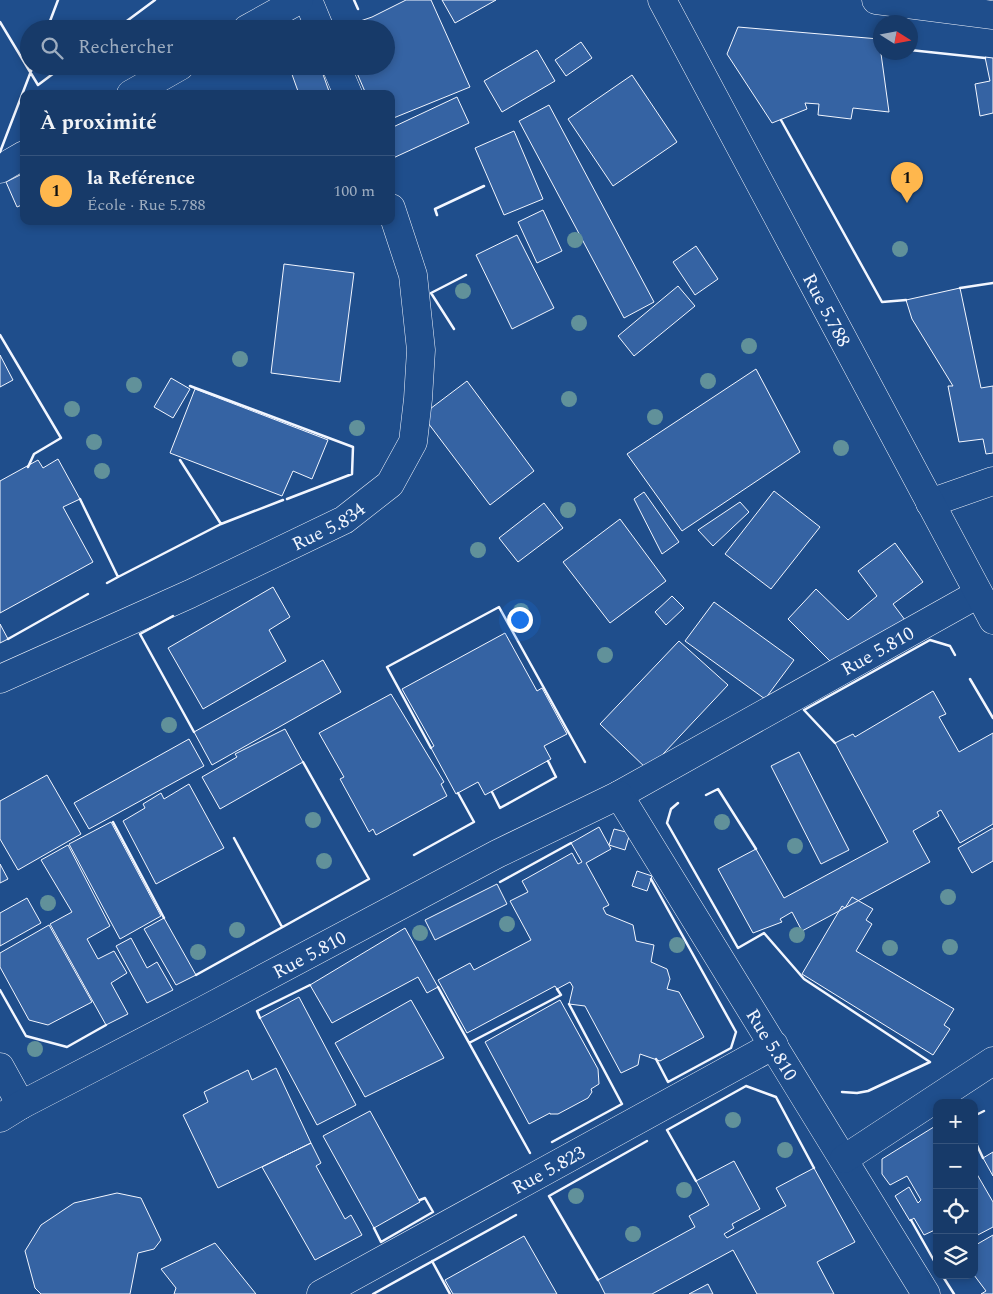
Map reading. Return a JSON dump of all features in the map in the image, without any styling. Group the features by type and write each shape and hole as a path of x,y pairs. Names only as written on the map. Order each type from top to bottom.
{"street":[{"path":"263,20 299,0"},
{"path":"308,0 316,20"},
{"name":"Rue 5.788","path":"662,0 993,620"},
{"path":"876,0 993,15"},
{"path":"138,90 164,75"},
{"path":"340,75 346,90"},
{"path":"0,169 20,157"},
{"name":"Rue 5.834","path":"0,678 190,594 344,520 390,484 413,442 421,350 413,275 395,220"},
{"path":"930,503 993,481"},
{"name":"Rue 5.810","path":"10,1111 498,854 619,795 978,594"},
{"name":"Rue 5.810","path":"619,795 926,1294"},
{"name":"Rue 5.823","path":"321,1294 774,1045"},
{"path":"844,1159 993,1061"},
{"path":"0,1067 10,1111"}],"building":[{"path":"406,0 431,0 470,87 395,117 395,90 364,90 358,75 395,75 395,20 363,20"},
{"path":"442,0 496,0 455,23"},
{"path":"738,27 873,38 873,60 882,60 889,112 853,108 851,119 818,115 819,104 805,103 807,109 772,123 727,54"},
{"path":"581,42 592,58 566,76 555,60"},
{"path":"537,50 555,81 502,112 484,81"},
{"path":"985,57 993,58 993,113 980,116 975,84 990,81"},
{"path":"292,75 323,75 329,90 298,90"},
{"path":"632,75 677,142 613,186 568,119"},
{"path":"457,97 469,123 395,157 395,126"},
{"path":"549,105 654,302 624,318 519,121"},
{"path":"514,131 543,199 504,215 475,148"},
{"path":"20,175 20,206 17,207 6,182"},
{"path":"543,210 562,251 537,263 518,222"},
{"path":"517,235 554,308 512,329 476,255"},
{"path":"696,246 718,279 695,295 673,262"},
{"path":"284,264 354,273 340,382 271,373"},
{"path":"678,286 695,306 634,356 618,336"},
{"path":"960,288 981,388 993,386 993,453 986,454 983,439 959,442 948,386 953,386 912,319 906,300"},
{"path":"0,355 13,380 0,387"},
{"path":"756,369 800,452 682,531 627,454"},
{"path":"171,378 190,389 173,418 154,407"},
{"path":"467,381 534,471 490,505 422,415"},
{"path":"195,389 328,440 312,479 293,471 282,496 170,453"},
{"path":"58,459 80,499 63,507 93,562 0,613 0,481 38,460 43,468"},
{"path":"774,491 820,527 771,589 725,554"},
{"path":"644,492 679,542 662,554 634,499"},
{"path":"740,502 749,512 713,546 698,530"},
{"path":"544,503 563,528 518,562 499,538"},
{"path":"620,519 666,581 610,623 563,562"},
{"path":"895,543 923,582 893,604 905,620 839,670 788,619 816,589 848,620 877,596 858,571"},
{"path":"273,587 290,617 269,630 286,661 203,709 168,648"},
{"path":"672,596 684,608 666,625 655,612"},
{"path":"714,602 794,660 765,699 685,641"},
{"path":"0,624 8,639 0,643"},
{"path":"505,633 537,691 542,688 567,734 544,746 551,759 485,795 478,782 456,794 431,748 434,746 402,689"},
{"path":"679,641 728,685 648,770 600,724"},
{"path":"323,660 341,692 212,765 194,732"},
{"path":"933,691 946,714 939,717 959,752 993,733 993,824 960,843 941,810 937,812 939,816 913,831 930,862 802,931 792,912 780,919 782,922 753,933 718,869 756,849 784,898 888,842 835,743 853,734 855,737"},
{"path":"391,694 444,782 441,784 447,796 376,835 373,829 369,832 340,779 344,777 319,733"},
{"path":"285,729 303,762 220,809 202,777 237,757 235,754"},
{"path":"189,739 204,766 89,829 74,803"},
{"path":"799,752 849,850 821,864 771,766"},
{"path":"47,775 81,834 18,870 0,839 0,801"},
{"path":"189,784 224,848 156,884 123,821 145,808 143,804 161,793 164,799"},
{"path":"111,822 161,916 120,939 69,844"},
{"path":"599,827 611,849 586,863 609,905 603,908 606,914 633,925 636,941 654,945 651,962 667,969 670,979 667,989 679,992 704,1037 660,1061 640,1054 638,1065 621,1073 585,1006 569,1004 573,987 570,982 557,989 555,986 467,1033 438,980 470,963 474,970 531,940 510,901 528,892 522,881 572,853 578,864 582,862 571,843"},
{"path":"993,828 993,861 972,873 958,848"},
{"path":"614,829 630,833 625,850 609,845"},
{"path":"68,845 110,926 87,939 98,959 114,951 127,973 111,983 128,1014 106,1025 50,924 72,912 41,860"},
{"path":"0,864 8,879 0,883"},
{"path":"637,871 652,876 647,891 632,886"},
{"path":"497,884 507,904 435,940 425,920"},
{"path":"852,897 873,909 866,920 872,924 856,951 954,1009 944,1025 950,1029 933,1055 802,974 842,906 845,908"},
{"path":"27,898 41,923 0,946 0,913"},
{"path":"164,918 196,975 176,985 144,929"},
{"path":"49,925 92,1002 48,1025 29,1020 0,967 0,953"},
{"path":"405,928 438,987 427,993 418,977 332,1023 310,985"},
{"path":"131,938 147,968 157,962 173,990 147,1003 116,946"},
{"path":"299,997 356,1105 317,1125 260,1018"},
{"path":"411,1000 444,1058 365,1097 335,1043"},
{"path":"560,1000 598,1069 599,1084 591,1089 592,1092 588,1098 558,1114 550,1113 529,1124 485,1042"},
{"path":"276,1068 311,1143 218,1188 183,1115 208,1102 204,1092 248,1070 252,1080"},
{"path":"370,1111 420,1202 374,1228 323,1136"},
{"path":"933,1127 933,1231 924,1235 914,1218 910,1221 895,1196 909,1187 918,1203 921,1200 907,1176 890,1185 882,1174 882,1159"},
{"path":"311,1143 321,1163 316,1166 345,1219 351,1215 362,1235 315,1260 262,1167"},
{"path":"993,1152 993,1176 983,1158"},
{"path":"734,1161 760,1209 732,1224 734,1228 724,1234 727,1238 786,1206 776,1188 814,1168 855,1242 817,1262 834,1294 757,1294 733,1250 652,1294 605,1294 598,1280 695,1227 689,1216 709,1205 696,1181"},
{"path":"978,1176 993,1202 993,1227 978,1235"},
{"path":"117,1193 141,1198 161,1240 154,1249 138,1253 130,1294 41,1294 35,1288 25,1251 41,1225 74,1203"},
{"path":"993,1235 993,1294 981,1294 986,1291 977,1279 978,1244"},
{"path":"524,1236 557,1294 453,1294 445,1280"},
{"path":"215,1243 256,1294 174,1294 176,1288 161,1269"},
{"path":"708,1284 713,1294 689,1294"}],"wall":[{"path":"50,20 58,0"},
{"path":"128,20 155,0"},
{"path":"354,0 358,9"},
{"path":"0,22 20,55"},
{"path":"918,51 985,58"},
{"path":"24,90 30,75"},
{"path":"32,75 38,85 51,75"},
{"path":"0,152 20,100"},
{"path":"781,120 882,302 906,300"},
{"path":"437,215 435,209 484,186"},
{"path":"454,329 431,293 466,275"},
{"path":"960,288 993,283"},
{"path":"0,335 61,438 34,454 28,467"},
{"path":"190,386 353,447 352,474 287,499"},
{"path":"180,460 221,524 283,500"},
{"path":"80,499 118,577 107,583"},
{"path":"118,577 221,524"},
{"path":"8,639 88,594"},
{"path":"431,748 387,667 499,607 585,762"},
{"path":"173,616 140,634 194,732"},
{"path":"835,743 804,710 930,640 950,646 955,655"},
{"path":"970,679 993,718"},
{"path":"492,792 500,808 556,777 548,761"},
{"path":"196,975 369,879 303,762"},
{"path":"706,795 718,789 756,849"},
{"path":"414,855 474,822 458,793"},
{"path":"678,803 671,809 667,823 738,948 764,933 804,979 930,1062 868,1091 857,1093 842,1092"},
{"path":"113,822 164,918"},
{"path":"234,838 282,927"},
{"path":"500,882 571,843"},
{"path":"651,879 736,1032 731,1048 668,1082 656,1059"},
{"path":"260,1018 257,1011 310,985"},
{"path":"438,987 530,1153"},
{"path":"469,1043 561,995 557,989"},
{"path":"0,990 26,1036 67,1047 106,1025"},
{"path":"552,1142 622,1104 569,1004"},
{"path":"696,1181 667,1130 746,1086 776,1097 814,1168"},
{"path":"978,1114 984,1111"},
{"path":"598,1280 549,1196 647,1141"},
{"path":"976,1144 983,1158"},
{"path":"374,1228 381,1242 433,1212 425,1198 420,1200"},
{"path":"373,1294 516,1215"},
{"path":"911,1220 933,1259"},
{"path":"432,1261 450,1294"},
{"path":"945,1279 954,1294"}],"place":[{"name":"la Reférence","path":"907,203"}]}
